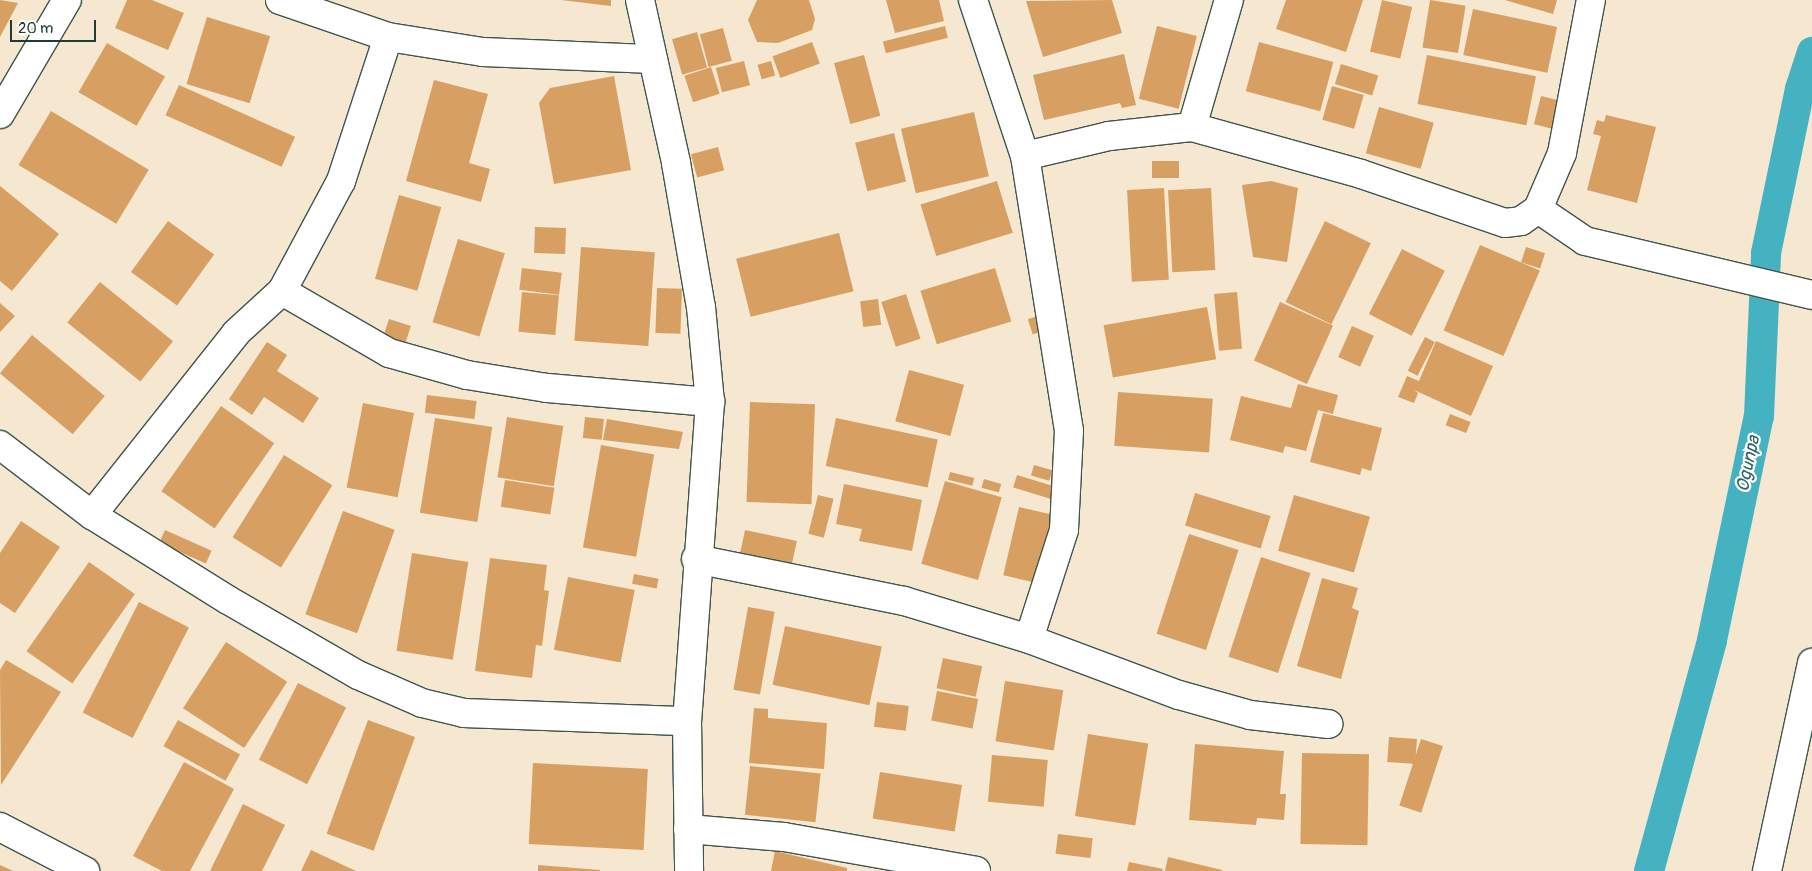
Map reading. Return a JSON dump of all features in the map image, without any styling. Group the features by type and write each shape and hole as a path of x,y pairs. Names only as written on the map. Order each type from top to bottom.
{"street":[{"path":"0,114 66,0"},
{"path":"280,0 388,37 483,52 653,59"},
{"path":"640,0 701,307 710,402 696,558 686,721 690,871"},
{"path":"972,0 1025,156 1069,431 1064,530 1029,639"},
{"path":"1192,127 1229,0"},
{"path":"1025,156 1109,136 1192,127 1361,174 1505,222 1521,221 1538,209 1562,153 1591,0"},
{"path":"92,514 236,333 282,291 341,181 388,37"},
{"path":"1538,209 1586,240 1645,257 1812,295"},
{"path":"282,291 389,354 467,375 547,388 710,402"},
{"path":"0,445 92,514 358,675 422,703 464,714 686,721"},
{"path":"696,558 904,602 1029,639 1179,695 1250,715 1328,724"},
{"path":"1767,871 1812,662"},
{"path":"0,827 85,871"},
{"path":"688,829 784,836 976,871"}],"building":[{"path":"0,0 18,3 0,37"},
{"path":"127,0 152,0 184,13 168,50 115,28"},
{"path":"561,0 611,0 611,6"},
{"path":"757,0 809,0 815,19 812,30 778,43 757,42 748,20"},
{"path":"886,0 939,0 944,21 895,33"},
{"path":"1112,0 1122,33 1043,57 1026,1"},
{"path":"1286,0 1363,0 1346,52 1276,29"},
{"path":"1382,0 1412,7 1400,59 1370,52"},
{"path":"1430,0 1466,6 1458,53 1422,47"},
{"path":"1505,0 1557,0 1553,14"},
{"path":"1473,9 1557,27 1547,73 1463,55"},
{"path":"207,17 270,36 250,103 187,84"},
{"path":"945,26 948,38 886,53 883,41"},
{"path":"1157,26 1197,36 1179,109 1139,99"},
{"path":"723,28 732,61 709,67 700,34"},
{"path":"697,32 707,68 682,75 672,39"},
{"path":"812,42 820,64 780,78 773,56"},
{"path":"1259,42 1333,62 1320,111 1246,91"},
{"path":"107,43 165,76 137,126 78,92"},
{"path":"1124,54 1136,105 1122,108 1120,103 1044,120 1033,75"},
{"path":"864,55 880,116 850,124 834,63"},
{"path":"1427,55 1536,76 1526,125 1417,104"},
{"path":"744,61 750,85 722,92 716,68"},
{"path":"771,61 775,75 762,79 758,65"},
{"path":"1341,64 1378,75 1372,95 1335,84"},
{"path":"711,67 720,94 693,102 684,76"},
{"path":"614,76 631,170 554,184 539,103 550,88"},
{"path":"434,80 488,94 469,163 490,169 481,202 406,181"},
{"path":"179,85 295,137 282,167 166,115"},
{"path":"1332,86 1364,95 1354,129 1322,120"},
{"path":"1541,96 1561,101 1554,129 1534,124"},
{"path":"1379,107 1434,123 1421,169 1366,153"},
{"path":"51,111 149,170 116,224 19,165"},
{"path":"974,112 989,176 916,193 901,129"},
{"path":"1606,115 1656,127 1637,203 1587,190 1601,136 1593,134 1597,120 1604,122"},
{"path":"894,133 906,182 867,191 855,143"},
{"path":"718,147 724,170 697,177 691,154"},
{"path":"1152,161 1179,161 1179,178 1152,178"},
{"path":"997,181 1013,233 936,256 920,204"},
{"path":"1271,181 1298,188 1287,262 1253,257 1242,185"},
{"path":"0,186 59,234 12,291 0,281"},
{"path":"1164,188 1169,280 1132,282 1127,190"},
{"path":"1211,188 1215,270 1172,272 1168,190"},
{"path":"399,195 441,207 417,291 375,279"},
{"path":"168,221 214,255 177,305 131,272"},
{"path":"1325,221 1371,243 1331,324 1286,302"},
{"path":"535,227 566,228 565,254 534,253"},
{"path":"839,233 854,291 751,317 736,259"},
{"path":"458,239 505,253 479,337 433,322"},
{"path":"1480,245 1540,270 1503,356 1444,331"},
{"path":"581,247 655,252 648,346 574,341"},
{"path":"1526,247 1545,253 1540,268 1521,262"},
{"path":"1402,249 1445,271 1412,336 1369,314"},
{"path":"522,268 562,273 559,295 519,290"},
{"path":"995,268 1011,322 937,344 920,291"},
{"path":"100,282 173,341 140,382 67,322"},
{"path":"657,288 682,289 680,334 655,333"},
{"path":"522,292 559,295 555,335 519,332"},
{"path":"1237,292 1242,349 1219,351 1214,294"},
{"path":"906,294 921,339 896,347 881,302"},
{"path":"878,299 881,325 863,327 860,301"},
{"path":"1280,302 1333,326 1307,384 1254,360"},
{"path":"0,303 15,316 0,332"},
{"path":"1207,307 1216,359 1113,377 1104,325"},
{"path":"1044,314 1049,329 1033,334 1028,319"},
{"path":"389,319 411,326 404,348 382,341"},
{"path":"1352,326 1374,336 1360,367 1338,357"},
{"path":"32,335 105,396 73,434 0,373"},
{"path":"1425,337 1435,342 1418,376 1408,371"},
{"path":"1436,341 1493,366 1471,416 1414,390 1418,393 1414,403 1398,397 1407,376 1419,381"},
{"path":"267,342 287,355 277,371 319,398 303,423 264,397 252,415 229,399"},
{"path":"909,370 964,385 950,436 895,421"},
{"path":"1298,384 1338,395 1333,414 1318,410 1306,451 1285,446 1283,453 1230,440 1241,396 1291,408"},
{"path":"1118,392 1213,399 1209,452 1114,446"},
{"path":"427,395 477,401 474,419 425,413"},
{"path":"750,402 815,404 811,504 747,502"},
{"path":"363,403 414,413 398,497 347,487"},
{"path":"221,406 274,443 215,528 161,491"},
{"path":"1323,413 1382,428 1371,471 1362,468 1360,475 1310,462"},
{"path":"1450,414 1471,422 1466,433 1446,425"},
{"path":"507,417 563,426 554,486 497,477"},
{"path":"585,417 604,419 602,440 583,438"},
{"path":"435,418 492,427 477,522 420,513"},
{"path":"836,418 938,440 928,488 826,466"},
{"path":"607,419 683,432 679,449 603,440"},
{"path":"601,445 654,454 636,557 583,547"},
{"path":"284,455 332,485 281,567 233,537"},
{"path":"1034,465 1052,470 1049,481 1031,476"},
{"path":"950,472 974,478 972,486 948,480"},
{"path":"1017,475 1064,489 1060,502 1013,487"},
{"path":"984,479 1001,484 999,493 982,488"},
{"path":"505,480 554,488 550,514 501,507"},
{"path":"945,481 1002,497 978,580 921,564"},
{"path":"844,484 922,500 912,551 859,541 862,529 836,524"},
{"path":"1195,493 1271,516 1261,549 1185,526"},
{"path":"818,495 834,499 824,538 808,534"},
{"path":"1294,495 1370,517 1354,573 1278,551"},
{"path":"1019,507 1058,516 1042,584 1003,575"},
{"path":"343,511 395,530 357,633 305,614"},
{"path":"21,521 60,547 15,613 0,603 0,553"},
{"path":"165,530 212,551 206,564 159,543"},
{"path":"745,530 797,541 790,571 739,560"},
{"path":"1189,534 1238,550 1206,650 1157,634"},
{"path":"412,553 468,562 453,660 397,651"},
{"path":"1261,557 1310,573 1278,673 1229,657"},
{"path":"490,558 547,565 544,590 549,591 542,646 536,645 532,678 475,671"},
{"path":"89,562 135,594 72,683 26,651"},
{"path":"634,574 659,579 657,589 632,584"},
{"path":"568,577 635,590 621,663 554,650"},
{"path":"1322,578 1358,588 1352,608 1359,611 1341,679 1297,666"},
{"path":"139,602 189,627 133,738 83,712"},
{"path":"748,607 775,612 760,694 733,690"},
{"path":"785,626 882,647 869,705 773,685"},
{"path":"226,642 287,682 244,748 183,708"},
{"path":"943,658 982,666 976,697 937,688"},
{"path":"6,660 61,692 1,785 0,670"},
{"path":"1005,681 1063,690 1054,750 995,741"},
{"path":"298,683 346,708 307,784 259,760"},
{"path":"937,691 978,699 973,728 931,720"},
{"path":"877,702 909,706 906,731 874,727"},
{"path":"754,708 768,709 768,718 827,723 824,769 749,763"},
{"path":"178,720 240,754 226,781 163,746"},
{"path":"368,720 415,737 374,851 327,834"},
{"path":"1088,734 1148,744 1135,826 1075,816"},
{"path":"1389,737 1417,739 1415,764 1387,762"},
{"path":"1421,739 1443,746 1421,813 1399,806"},
{"path":"1195,744 1284,751 1280,794 1286,794 1284,820 1257,818 1256,825 1189,820"},
{"path":"1302,753 1369,754 1367,845 1300,844"},
{"path":"992,755 1048,760 1044,807 988,802"},
{"path":"184,762 234,789 190,871 162,871 133,856"},
{"path":"533,763 648,769 644,850 529,844"},
{"path":"750,766 821,773 815,822 745,815"},
{"path":"880,772 962,785 955,831 873,818"},
{"path":"243,804 285,825 262,871 210,871"},
{"path":"1058,834 1093,838 1090,858 1056,854"},
{"path":"311,850 356,871 301,871"},
{"path":"775,851 847,868 847,871 771,871"},
{"path":"1168,857 1222,870 1222,871 1165,871"},
{"path":"1129,862 1163,869 1162,871 1127,871"},
{"path":"0,865 13,871 0,871"},
{"path":"538,865 600,870 600,871 538,871"}],"waterway":[{"name":"Ogunpa","path":"1649,871 1712,640 1759,416 1766,253 1800,89 1812,52"}]}
